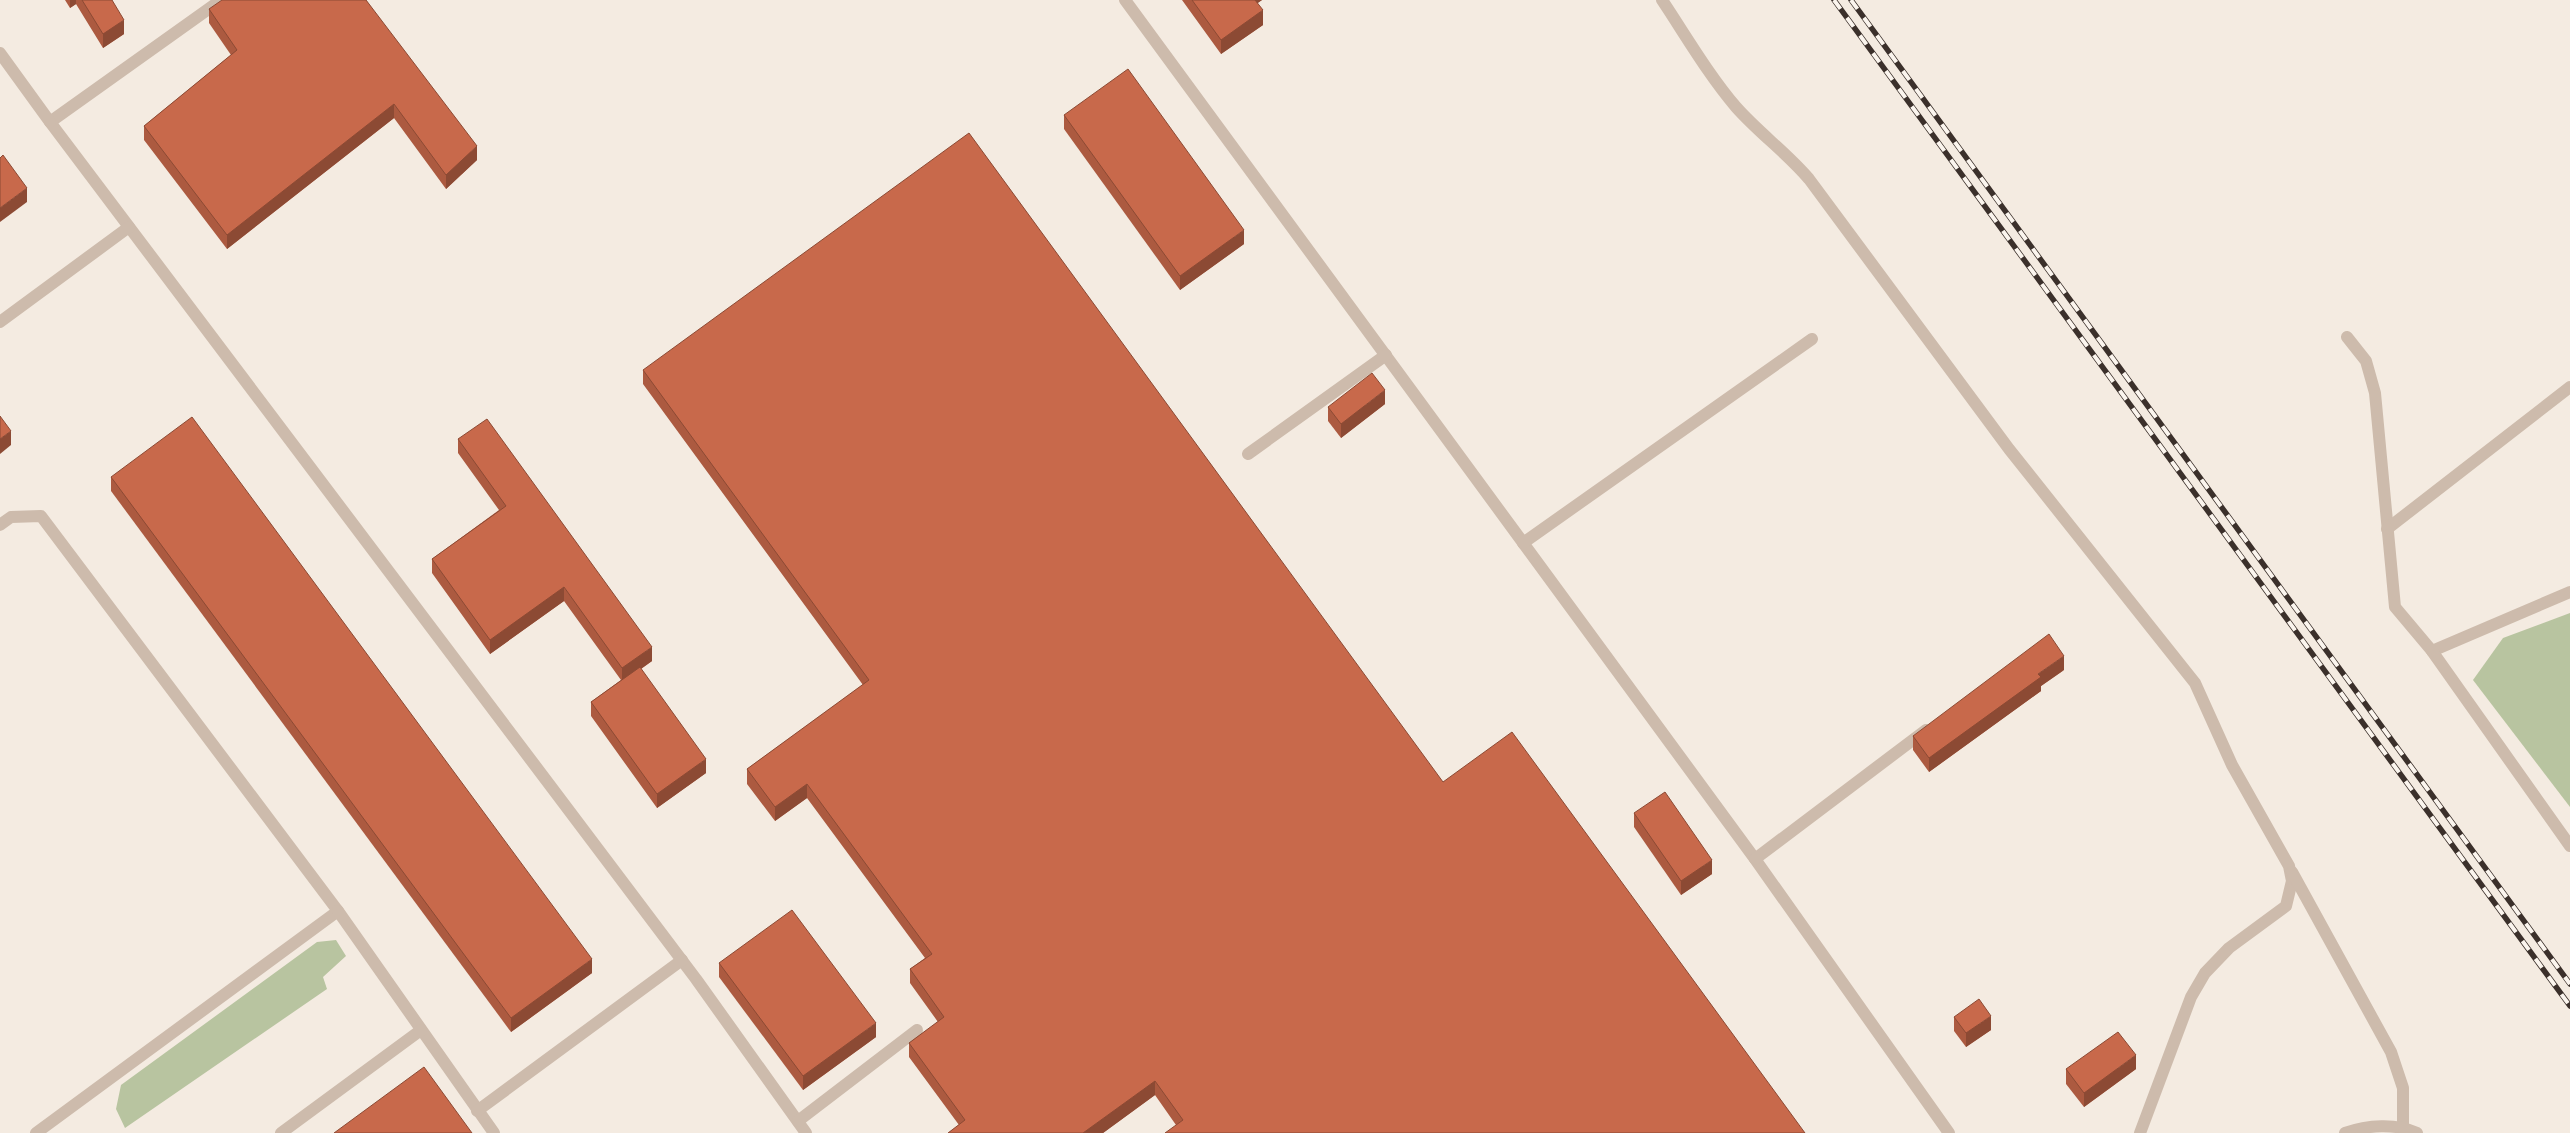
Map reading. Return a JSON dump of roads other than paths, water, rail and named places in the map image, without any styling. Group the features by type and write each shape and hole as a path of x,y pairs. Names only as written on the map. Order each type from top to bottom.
{"street":[{"path":"50,122 221,0"},
{"path":"1125,0 1755,860 1949,1133"},
{"path":"1662,0 1735,106 1765,138 1794,162 1809,179 2009,449 2195,683 2232,765 2391,1052 2403,1088 2404,1129"},
{"path":"0,53 50,122 682,960 806,1133"},
{"path":"0,322 129,227"},
{"path":"2347,337 2366,361 2375,393 2395,607 2432,651 2570,846"},
{"path":"1524,544 1812,340"},
{"path":"1248,454 1386,356"},
{"path":"2387,529 2570,387"},
{"path":"0,525 11,517 41,516 338,911 494,1133"},
{"path":"2432,651 2570,592"},
{"path":"1755,860 1940,719"},
{"path":"2140,1133 2196,989 2205,973 2229,948 2286,906 2292,881 2289,866"},
{"path":"36,1133 338,911"},
{"path":"477,1111 682,960"},
{"path":"281,1133 421,1030"},
{"path":"798,1121 917,1030"},
{"path":"2345,1133 2359,1128 2388,1126 2418,1133"}],"railway":[{"path":"1834,0 2570,1006"},
{"path":"1851,0 2570,984"}]}
